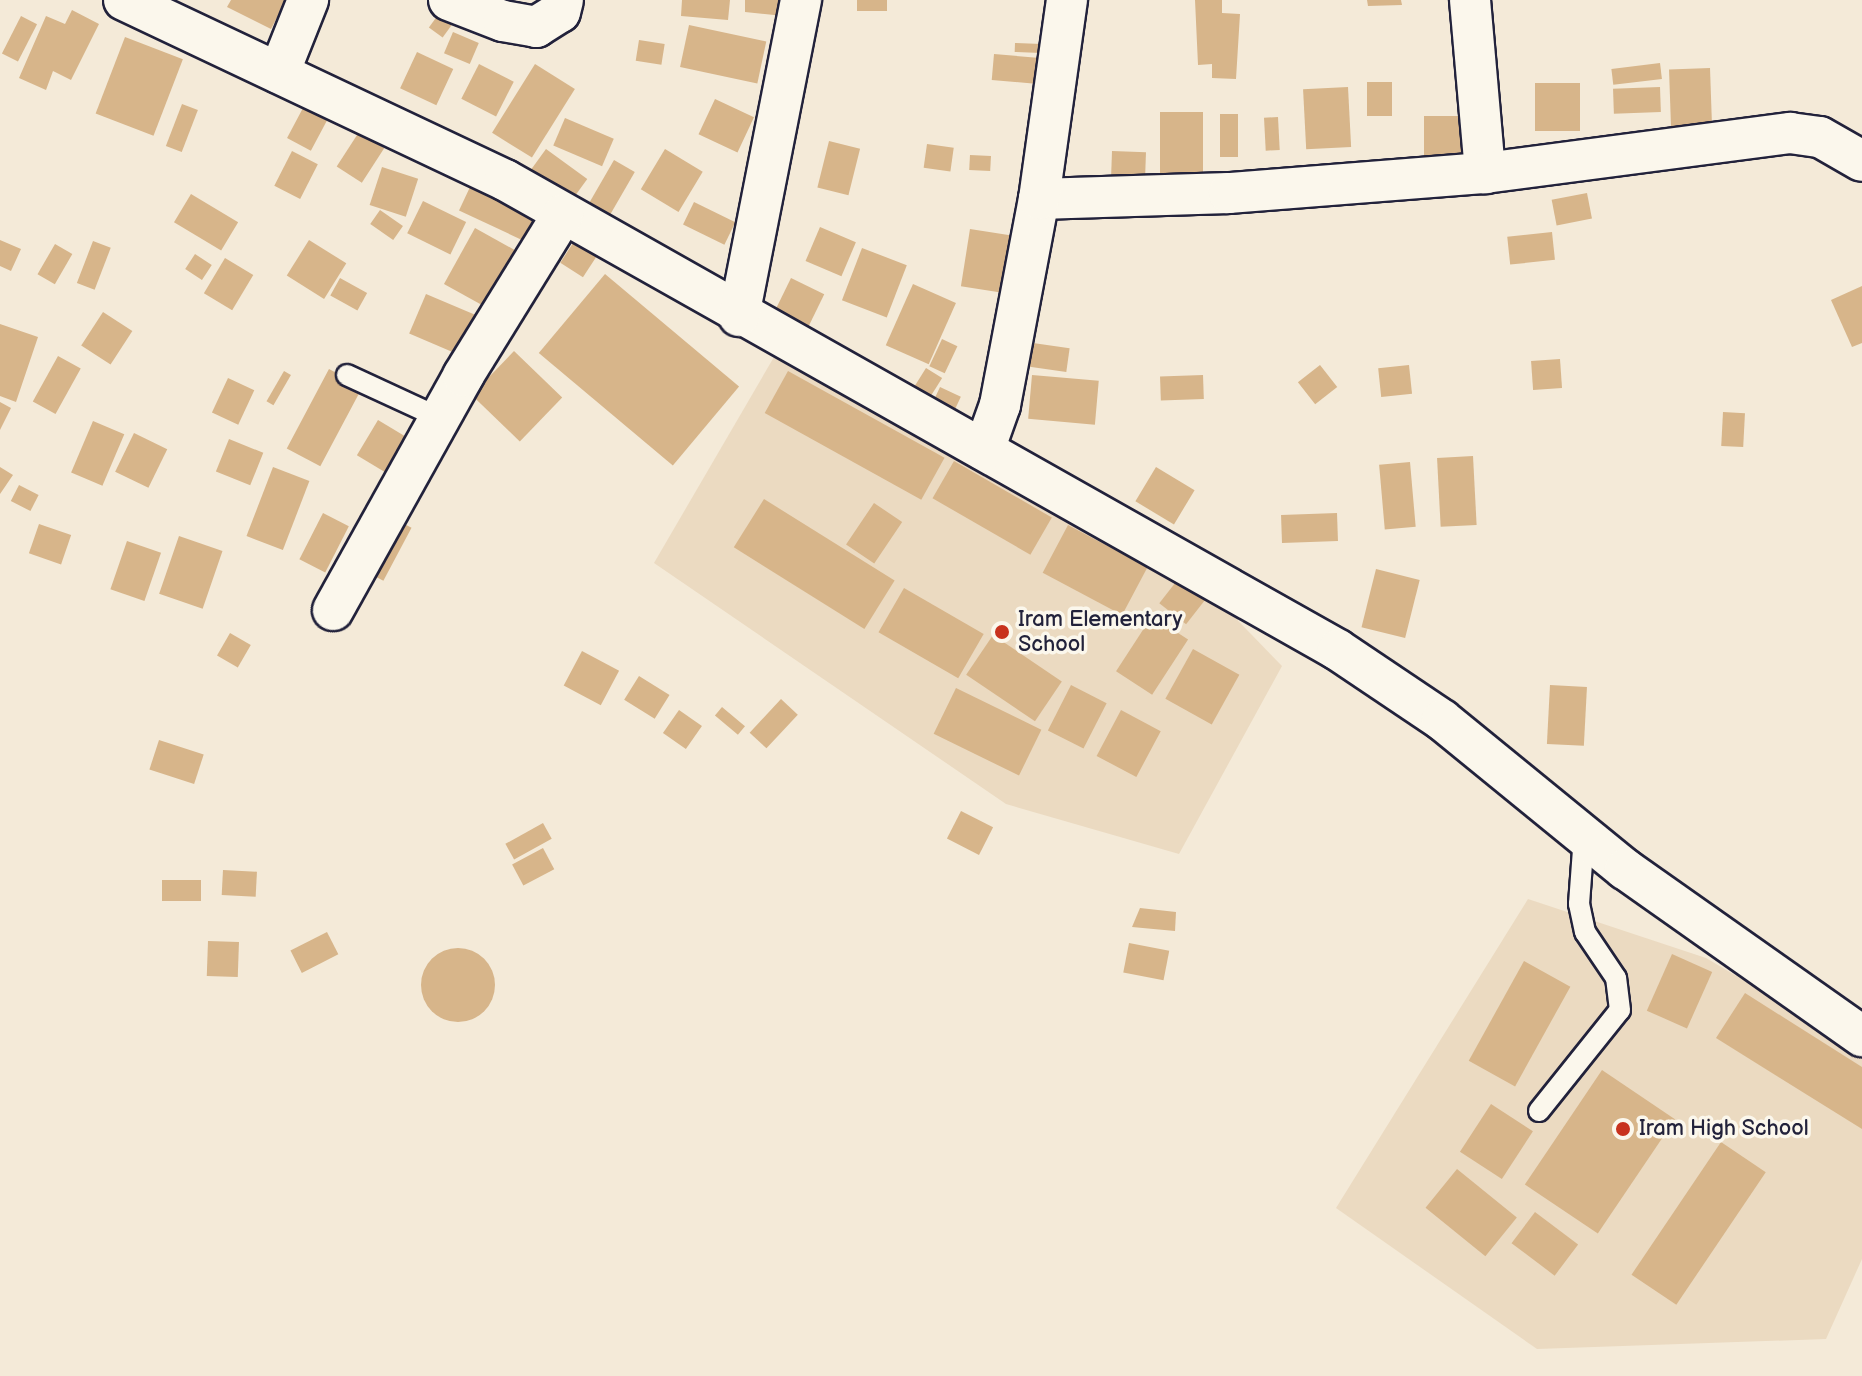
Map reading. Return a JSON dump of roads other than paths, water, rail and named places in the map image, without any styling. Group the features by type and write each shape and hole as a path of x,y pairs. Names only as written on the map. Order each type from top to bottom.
{"street":[{"path":"124,0 505,180 739,316 1338,650 1442,720 1584,836 1862,1036"},
{"path":"279,73 308,0"},
{"path":"449,0 503,21 536,27 560,12 563,0"},
{"path":"739,316 801,0"},
{"path":"984,450 1000,405 1039,199 1067,0"},
{"path":"1470,0 1485,173"},
{"path":"1039,199 1229,193 1485,173 1790,133 1820,137 1862,161"},
{"path":"333,610 440,418 563,214"}],"lane":[{"path":"347,375 440,418"},
{"path":"1539,1111 1620,1010 1616,978 1585,932 1579,904 1584,836"}],"place":[{"name":"Iram Elementary School","path":"1002,632"},
{"name":"Iram High School","path":"1623,1129"}]}
